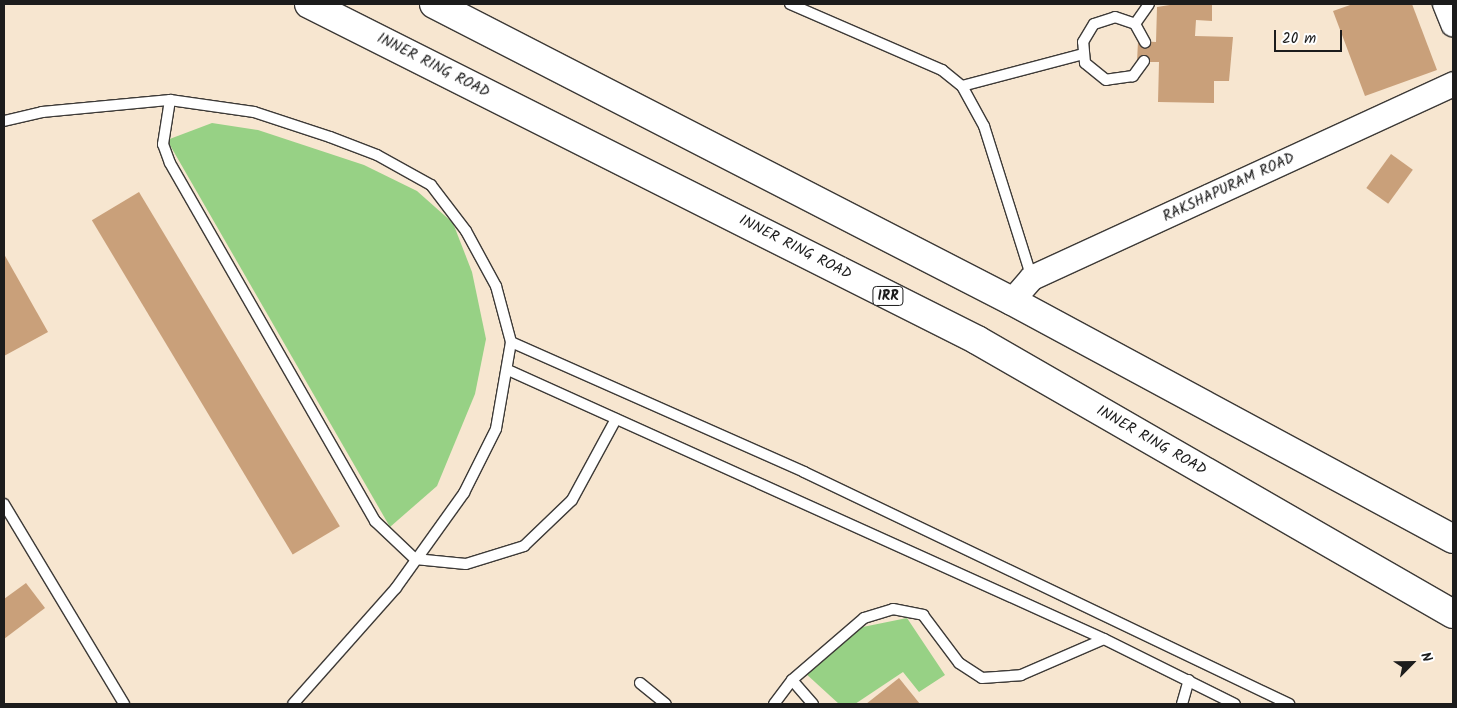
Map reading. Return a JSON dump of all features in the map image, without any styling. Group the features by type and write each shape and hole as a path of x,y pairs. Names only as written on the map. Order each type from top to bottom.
{"highway":[{"name":"INNER RING ROAD","path":"309,4 977,340 1453,614"},
{"path":"434,4 1012,301 1453,539"}],"street":[{"path":"1445,4 1453,24"},
{"name":"RAKSHAPURAM ROAD","path":"1012,301 1032,278 1453,84"}],"lane":[{"path":"790,4 942,70 962,86 984,126 1032,278"},
{"path":"1135,24 1150,4"},
{"path":"1144,61 1133,76 1106,80 1090,70 1083,54 1087,32 1104,18 1114,16 1135,24 1145,42"},
{"path":"962,86 1083,54"},
{"path":"170,100 163,144 170,162 375,521 415,559 466,564 524,546 572,500 616,419"},
{"path":"4,122 42,112 170,100 254,112 377,154 431,185 466,231 496,286 512,342 496,429 464,493 396,588 293,704"},
{"path":"512,342 813,476 1289,704"},
{"path":"508,370 1104,639 1236,704"},
{"path":"4,504 124,704"},
{"path":"774,704 792,680 864,618 893,609 924,615 959,663 982,678 1021,674 1104,639"},
{"path":"792,680 813,704"},
{"path":"1182,704 1189,680"},
{"path":"640,683 666,704"}],"green space":[{"path":"212,123 258,130 364,165 417,191 453,223 472,272 486,339 475,394 437,486 390,527 167,140"},
{"path":"907,618 945,675 919,692 903,672 855,704 839,704 804,672 848,630"}],"building":[{"path":"1176,4 1212,4 1212,21 1196,20 1195,36 1233,37 1229,81 1214,81 1214,103 1158,102 1159,62 1137,62 1138,41 1156,42 1157,7"},
{"path":"1353,4 1412,4 1437,70 1365,96 1333,11"},
{"path":"1391,154 1413,170 1388,204 1366,188"},
{"path":"139,192 340,526 293,555 92,220"},
{"path":"4,254 48,332 4,356"},
{"path":"26,583 45,608 4,639 4,599"},
{"path":"899,678 920,704 866,704"}]}
